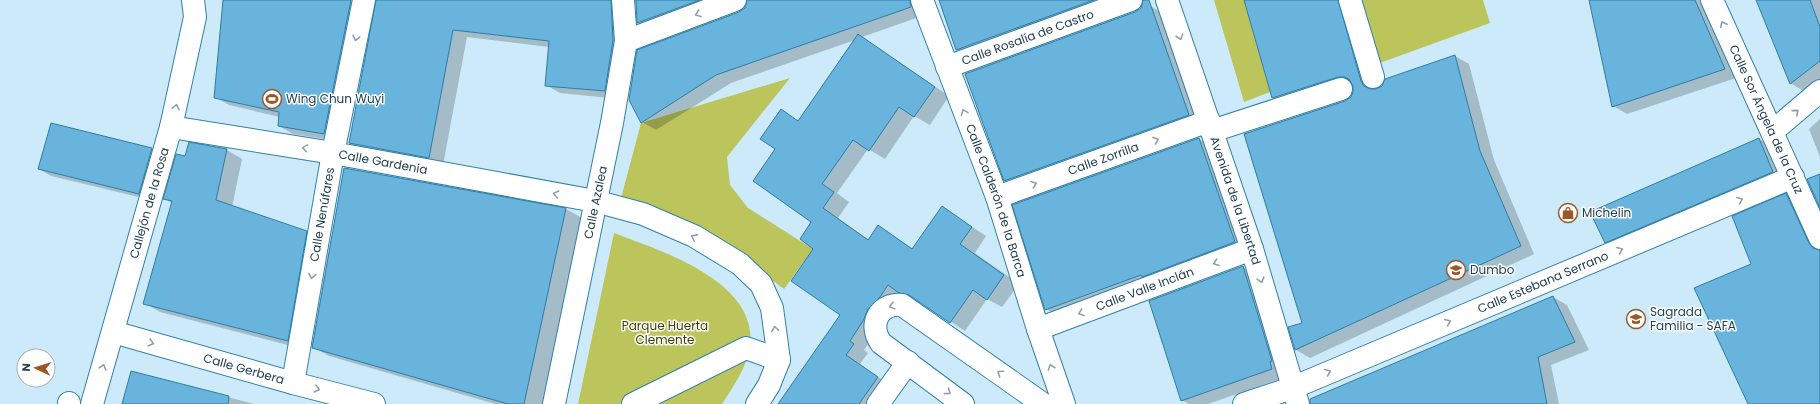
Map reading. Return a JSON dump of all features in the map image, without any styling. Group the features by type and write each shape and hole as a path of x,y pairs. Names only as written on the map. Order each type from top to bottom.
{"street":[{"name":"Callejón de la Rosa","path":"92,404 171,127 195,17 193,0"},
{"name":"Calle Nenúfares","path":"293,383 333,153 364,0"},
{"name":"Calle Azalea","path":"554,404 612,123 626,41 623,0"},
{"path":"626,41 735,0"},
{"name":"Calle Calderón de la Barca","path":"922,0 997,197 1038,329 1064,404"},
{"name":"Calle Rosalía de Castro","path":"947,67 1131,0"},
{"name":"Avenida de la Libertad","path":"1167,0 1252,249 1295,396"},
{"path":"1350,0 1373,77"},
{"name":"Calle Sor Ángela de la Cruz","path":"1712,0 1820,238"},
{"name":"Calle Zorrilla","path":"997,197 1210,126 1341,89"},
{"path":"1772,132 1820,92"},
{"name":"Calle Gardenia","path":"171,127 333,153 595,201 643,214 694,236 740,264 761,284 772,308 779,360"},
{"name":"Calle Estebana Serrano","path":"1244,404 1295,396 1793,177"},
{"name":"Calle Valle Inclán","path":"1038,329 1252,249"},
{"path":"963,404 881,343 877,337 875,322 882,310 888,306 902,305 1043,404"},
{"name":"Calle Gerbera","path":"113,332 293,383 374,404"},
{"path":"633,404 746,348 779,360 769,385 757,404"},
{"path":"878,404 908,362"}],"green space":[{"path":"1214,0 1244,0 1270,92 1244,102"},
{"path":"1357,0 1483,0 1490,23 1377,64"},
{"path":"790,78 727,157 730,185 748,208 813,249 784,289 753,266 620,202 641,123"},
{"name":"Parque Huerta Clemente","path":"614,233 656,249 703,272 723,287 739,304 749,324 750,347 743,369 722,404 578,404"}],"building":[{"path":"223,0 351,0 324,134 278,126 279,112 214,98"},
{"path":"376,0 611,0 613,40 605,91 545,86 549,41 453,30 429,158 349,143"},
{"path":"636,0 700,0 637,23"},
{"path":"747,0 910,0 911,7 716,75 641,123 629,100 637,50 739,12 745,8"},
{"path":"939,0 1094,0 956,50"},
{"path":"1143,0 1149,0 1189,115 1004,181 965,74 1135,12 1141,8"},
{"path":"1244,0 1338,0 1361,81 1364,86 1370,89 1376,89 1382,86 1385,79 1455,55 1480,151 1521,246 1295,350 1288,327 1302,323 1244,134 1345,101 1351,97 1353,86 1349,79 1338,77 1272,98"},
{"path":"1589,0 1695,0 1725,69 1612,107"},
{"path":"1756,0 1810,0 1820,27 1820,61 1790,84"},
{"path":"858,34 935,87 914,117 899,107 869,151 853,140 822,184 834,192 823,208 868,240 878,225 912,249 942,206 972,227 960,244 1004,275 987,300 973,290 950,323 909,295 899,293 888,285 880,297 868,309 863,321 850,341 854,344 846,355 878,377 859,404 778,404 840,315 791,281 813,249 800,239 811,222 753,181 775,149 760,139 781,109 798,121"},
{"path":"51,123 152,148 139,194 38,169"},
{"path":"1199,138 1235,242 1142,277 1141,275 1045,310 1012,205"},
{"path":"1759,138 1773,172 1605,243 1590,212"},
{"path":"189,142 227,149 216,200 307,231 288,341 143,304 172,201 163,199 176,154 185,156"},
{"path":"344,168 566,208 524,404 508,404 312,348"},
{"path":"1820,174 1820,208 1807,179"},
{"path":"1786,193 1809,243 1813,248 1820,250 1820,404 1748,404 1694,288 1751,264 1732,216"},
{"path":"1243,266 1272,361 1270,362 1272,369 1181,401 1149,301"},
{"path":"1553,296 1575,342 1538,357 1547,404 1310,404 1310,399"},
{"path":"131,371 229,396 228,404 122,404"}],"place":[{"name":"Wing Chun Wuyi","path":"272,99"},
{"name":"Michelin","path":"1568,213"},
{"name":"Dumbo","path":"1456,270"},
{"name":"Sagrada Familia - SAFA","path":"1636,319"}]}
